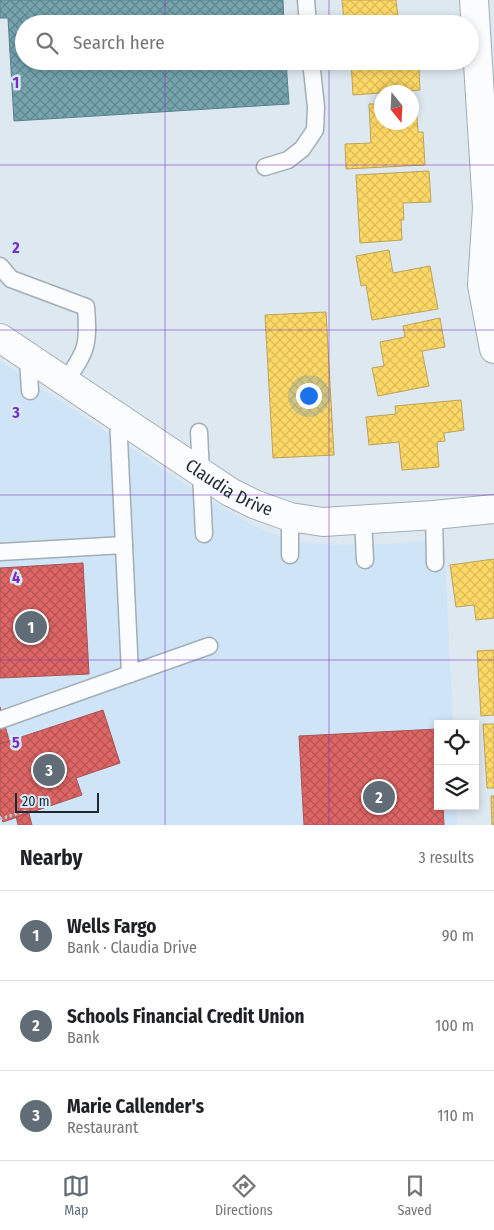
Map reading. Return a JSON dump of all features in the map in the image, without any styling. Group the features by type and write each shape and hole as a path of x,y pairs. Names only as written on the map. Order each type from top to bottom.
{"street":[{"path":"474,0 475,15"},
{"path":"479,61 491,207 482,284 494,349"},
{"name":"Claudia Drive","path":"0,338 230,492 254,504 290,517 323,522 494,509"}],"lane":[{"path":"306,0 307,15"},
{"path":"265,166 288,160 302,149 315,130 316,107 313,70"},
{"path":"0,266 11,279 86,307 87,343 82,357 65,382"},
{"path":"28,357 30,390"},
{"path":"118,417 130,674"},
{"path":"199,432 204,534"},
{"path":"434,515 435,563"},
{"path":"290,517 290,555"},
{"path":"363,519 365,560"},
{"path":"0,542 124,540"},
{"path":"0,552 124,540"},
{"path":"0,720 208,646"}],"path":[{"path":"0,819 29,810"}],"shaded area":[{"path":"0,361 197,492 259,529 300,542 336,545 444,540 453,720 434,720 434,810 456,810 457,825 0,825"}],"building: Homes":[{"path":"342,0 396,0 398,15 343,15"},
{"path":"352,70 419,70 420,90 419,85 374,85 374,93 353,95"},
{"path":"369,104 374,104 374,130 418,130 418,132 423,132 425,165 346,169 345,144 371,143"},
{"path":"429,171 431,202 403,203 404,220 401,220 402,240 360,243 356,175"},
{"path":"389,250 393,273 430,266 438,309 372,320 366,285 361,286 356,256"},
{"path":"326,312 334,455 273,458 265,315"},
{"path":"440,318 445,347 422,351 429,386 378,396 372,368 384,366 380,342 405,337 403,326"},
{"path":"461,400 464,430 444,433 445,441 437,442 439,467 402,470 399,442 369,445 366,417 396,414 395,406"},
{"path":"494,559 494,618 476,620 474,605 456,607 450,565"},
{"path":"494,650 494,715 481,716 477,651"},
{"path":"483,724 494,724 494,788 487,788"},
{"path":"491,796 494,796 494,825 492,825"}],"building: Shops":[{"path":"83,563 89,674 0,678 0,568"},
{"path":"0,707 32,825 18,825 0,743"},
{"path":"103,710 120,763 76,778 82,795 3,822 0,813 0,744"},
{"path":"434,729 434,810 443,810 444,825 304,825 299,736"}],"building: Public":[{"path":"0,0 283,0 284,15 15,15 15,70 287,70 289,104 14,121 8,18 0,18"}],"place":[{"name":"Wells Fargo","path":"31,627"},
{"name":"Marie Callender's","path":"49,770"},
{"name":"Schools Financial Credit Union","path":"379,797"}]}
